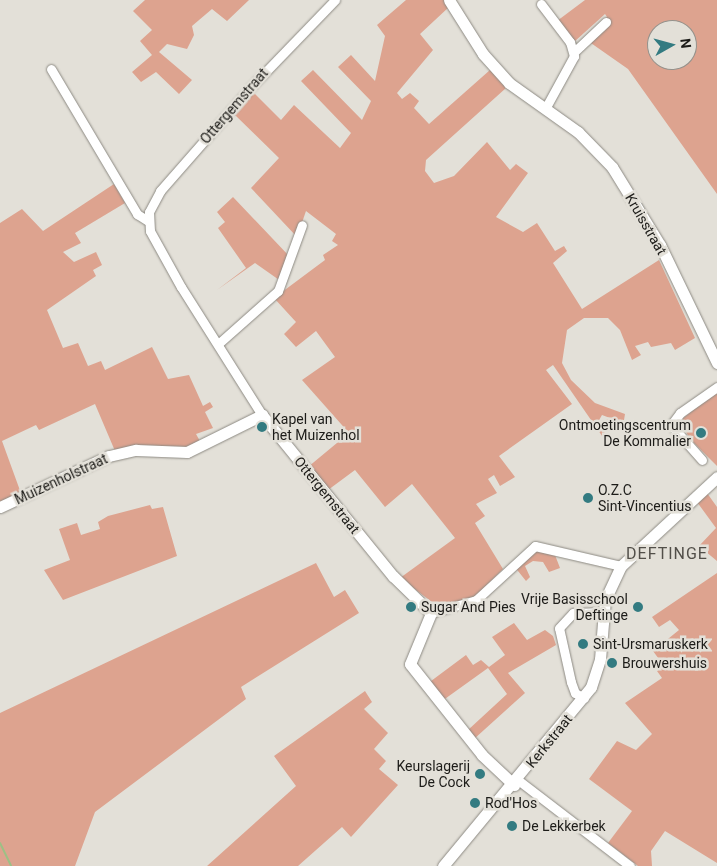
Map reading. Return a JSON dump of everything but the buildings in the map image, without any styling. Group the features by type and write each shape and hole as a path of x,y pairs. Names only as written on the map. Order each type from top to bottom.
{"street":[{"name":"Ottergemstraat","path":"148,222 160,191 271,65 335,0"},
{"name":"Kruisstraat","path":"450,0 483,54 508,83 578,132 612,167 660,245 717,363"},
{"path":"541,4 574,52"},
{"path":"546,109 574,52 606,22"},
{"name":"Ottergemstraat","path":"51,69 137,214 148,222 181,288 262,415 393,576 431,613"},
{"path":"218,344 278,291 302,225"},
{"path":"702,460 671,425 680,413 717,387"},
{"name":"Muizenholstraat","path":"0,507 109,456 136,450 188,452 262,415"},
{"name":"Kerkstraat","path":"443,866 516,782 584,698 600,659 603,612 621,566 717,477"},
{"path":"621,566 536,546 476,600 431,613 410,664 482,755 630,866"},
{"path":"584,698 575,693 571,682 559,628 573,613 603,612"}],"shaded area":[{"path":"145,0 249,0 227,21 212,9 192,26 194,35 187,49 167,44 159,52 192,80 179,94 156,72 141,82 132,72 152,55 140,41 152,30 133,11"},
{"path":"406,0 444,0 449,7 420,34 433,50 397,93 402,99 410,93 419,101 414,108 429,124 490,70 506,88 426,160 425,171 434,183 454,176 487,142 510,170 516,164 528,173 496,217 523,232 537,223 555,251 564,246 567,251 553,263 582,309 659,260 695,338 675,350 671,343 651,347 648,342 635,346 641,355 632,360 620,330 608,318 584,318 567,330 562,363 571,380 595,403 625,414 624,420 607,425 604,421 610,418 602,415 598,422 612,444 609,446 553,365 546,370 572,404 499,456 515,477 500,486 494,475 488,479 497,493 476,504 485,516 475,523 503,569 473,599 440,608 400,578 455,538 412,484 385,507 355,470 328,490 308,467 349,433 302,380 335,357 316,331 296,347 284,334 296,322 274,298 325,260 323,255 338,245 332,241 336,234 306,211 297,237 251,188 279,158 235,115 254,93 281,120 294,105 340,148 351,133 301,81 313,70 362,120 371,101 338,67 351,55 375,81 385,36 377,25"},
{"path":"585,0 717,0 717,194 628,69 588,41 607,17 605,14 574,42 557,21"},
{"path":"114,184 125,203 75,233 81,243 63,252 74,262 96,252 102,265 93,270 96,276 47,310 63,348 78,343 88,366 101,361 105,370 152,347 168,379 189,375 203,406 210,402 213,407 205,412 213,428 196,434 201,443 193,447 115,451 95,404 39,430 36,425 2,441 22,496 0,504 0,223 22,209 43,231"},
{"path":"233,197 290,257 282,282 255,263 217,290 246,268 218,228 225,222 217,212"},
{"path":"717,390 717,466 690,439 680,421"},
{"path":"707,493 717,507 717,561 699,546 716,528 697,502"},
{"path":"150,505 152,509 163,507 177,556 63,600 44,570 70,560 59,529 77,523 81,535 100,529 98,522 108,516"},
{"path":"534,550 555,555 560,568 549,572 543,562 533,561 525,566 530,577 526,581 514,566"},
{"path":"316,563 334,597 345,590 359,613 241,687 246,699 95,812 75,866 0,866 0,713"},
{"path":"717,573 717,863 665,831 651,851 652,866 638,866 608,843 632,811 589,779 617,741 636,750 652,734 625,703 662,678 657,671 664,666 653,651 679,630 670,620 659,627 652,617"},
{"path":"514,623 527,640 545,630 553,636 556,645 508,673 525,693 474,739 468,730 507,694 488,668 442,701 427,684 466,655 473,665 481,660 489,667 505,655 492,637"},
{"path":"365,691 372,702 364,709 388,733 374,749 386,761 379,769 398,785 351,837 342,827 298,866 207,866 296,786 274,756"}],"waterway":[{"path":"0,843 11,866"}],"place":[{"name":"Kapel van het Muizenhol","path":"262,427"},
{"name":"Ontmoetingscentrum De Kommalier","path":"701,433"},
{"name":"O.Z.C Sint-Vincentius","path":"588,498"},
{"name":"Sugar And Pies","path":"411,607"},
{"name":"Vrije Basisschool Deftinge","path":"638,607"},
{"name":"Sint-Ursmaruskerk","path":"583,644"},
{"name":"Brouwershuis","path":"612,663"},
{"name":"Keurslagerij De Cock","path":"480,774"},
{"name":"Rod'Hos","path":"475,803"},
{"name":"De Lekkerbek","path":"512,826"}],"district":[{"name":"DEFTINGE","path":"667,554"}]}
